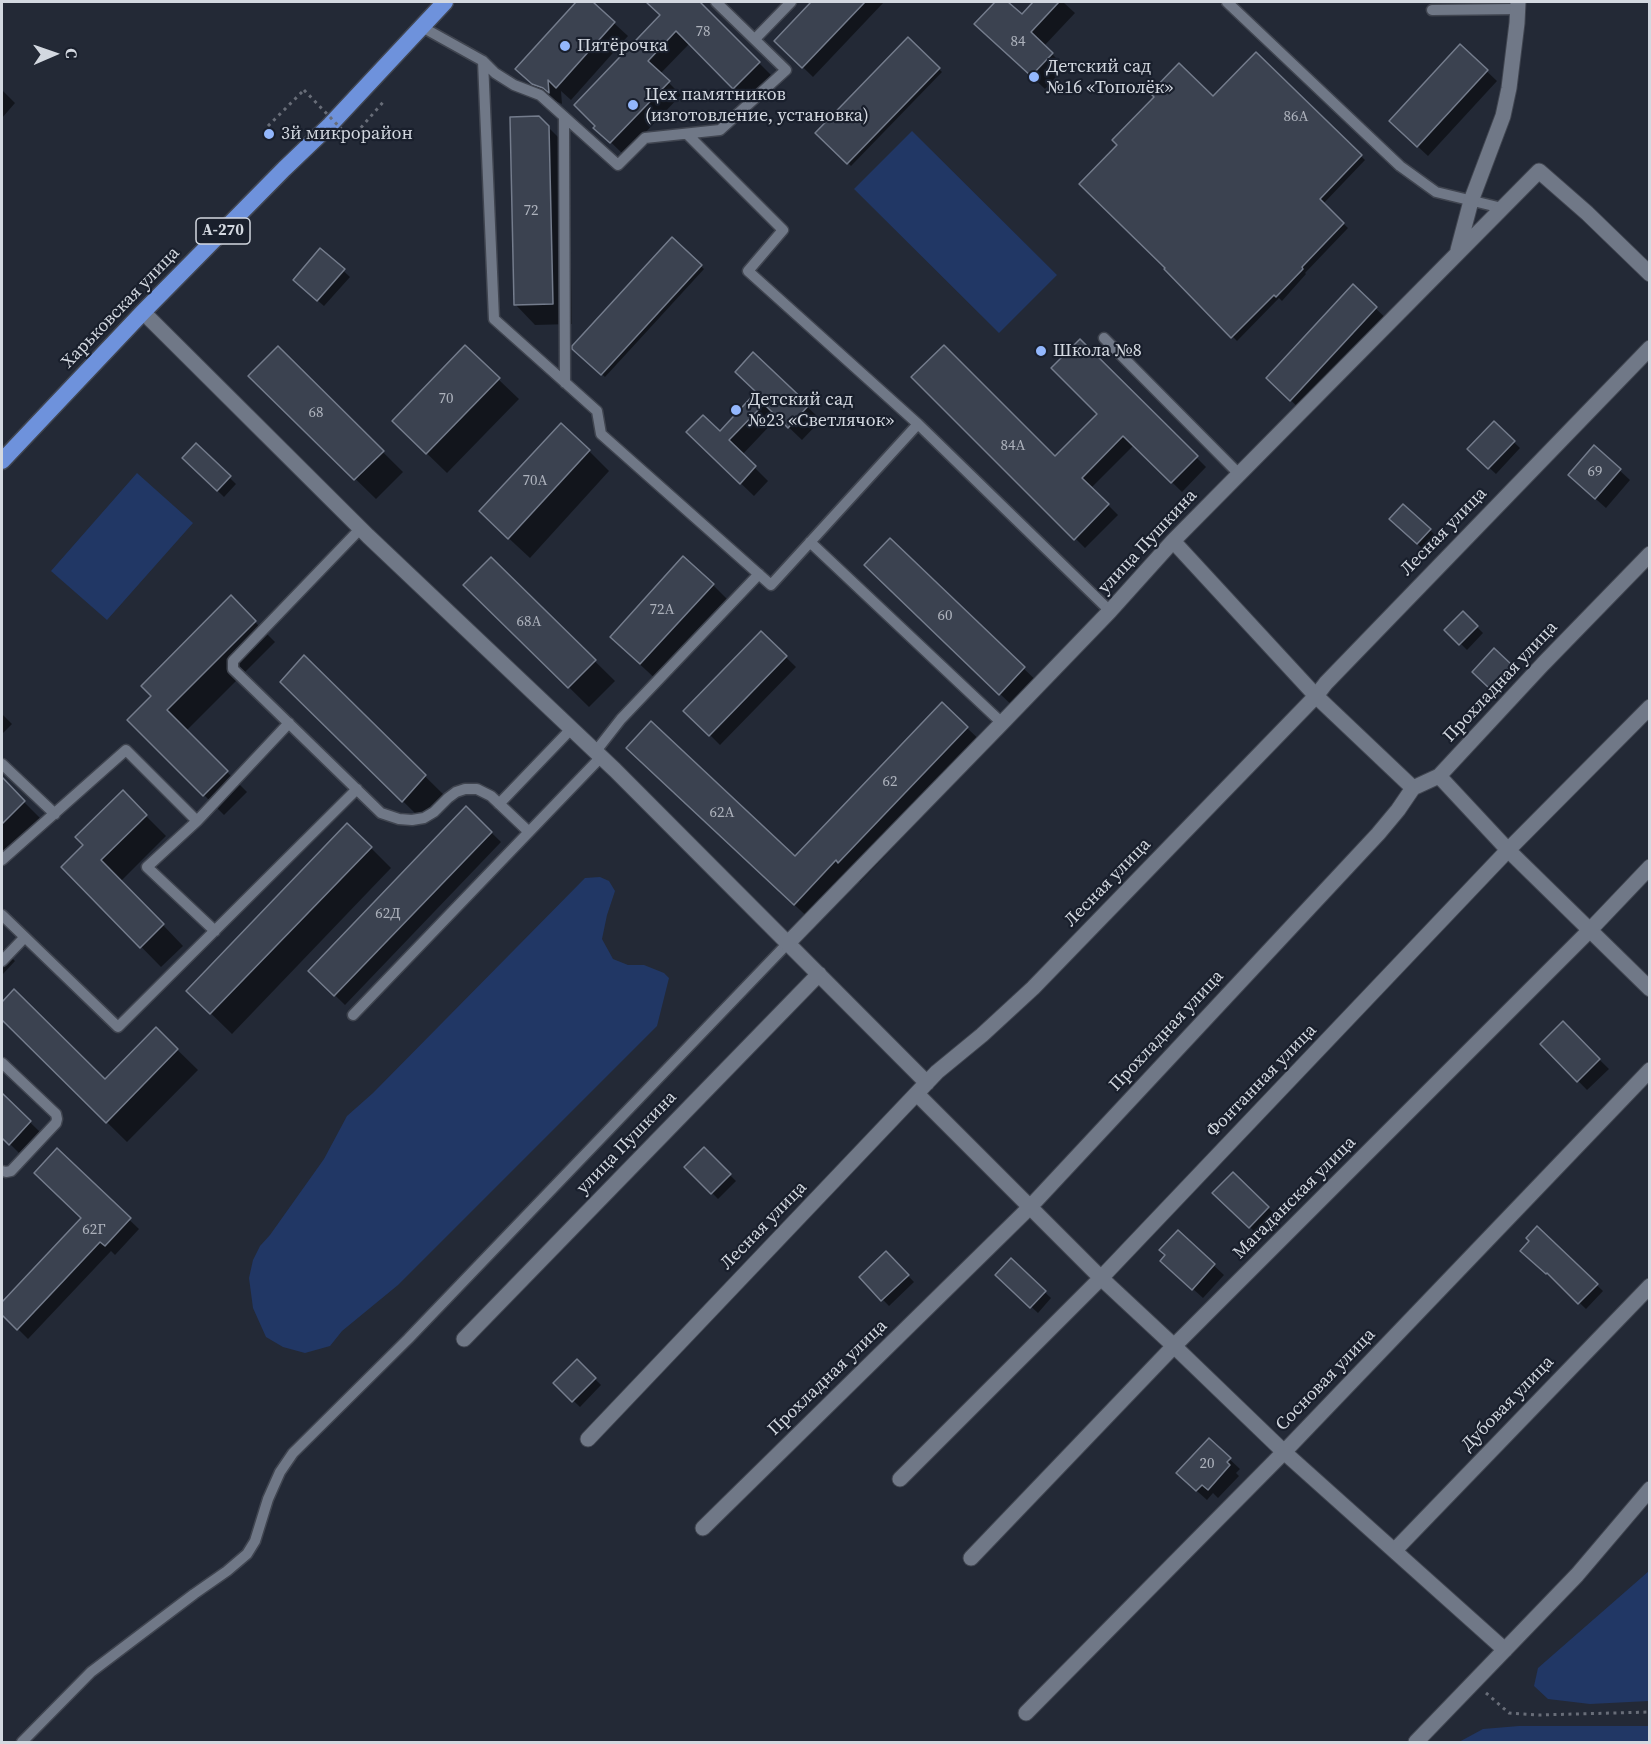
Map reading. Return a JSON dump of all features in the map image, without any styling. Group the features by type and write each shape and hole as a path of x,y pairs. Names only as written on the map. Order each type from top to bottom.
{"highway":[{"name":"Харьковская улица","path":"2,461 143,312 330,125 446,2"}],"street":[{"path":"1457,253 1471,201 1503,116 1518,5"},
{"name":"улица Пушкина","path":"788,943 1110,611 1173,541 1539,171 1587,213 1650,274"},
{"path":"143,312 361,528 599,754 927,1083"},
{"name":"Лесная улица","path":"588,1438 927,1083 1033,987 1650,348"},
{"path":"1173,541 1316,696 1413,788"},
{"name":"Прохладная улица","path":"703,1528 1030,1208 1378,834 1413,788 1439,776 1650,554"},
{"name":"Фонтанная улица","path":"900,1479 1101,1278 1508,850 1650,707"},
{"path":"1439,776 1508,850 1650,989"},
{"name":"Магаданская улица","path":"971,1558 1174,1346 1589,931 1650,867"},
{"name":"улица Пушкина","path":"464,1339 819,974"},
{"name":"Сосновая улица","path":"1026,1713 1284,1452 1650,1070"},
{"path":"917,1094 1101,1278 1284,1452 1505,1650"},
{"name":"Дубовая улица","path":"1395,1550 1650,1286"},
{"path":"1416,1743 1577,1575 1650,1489"}],"lane":[{"path":"422,27 483,61 495,73 514,85 540,95 618,165 645,138 720,130 786,70 716,2"},
{"path":"754,39 791,2"},
{"path":"1227,2 1400,166 1436,192 1502,208"},
{"path":"1432,10 1518,5"},
{"path":"483,61 494,320 597,411 602,434 771,585 918,424"},
{"path":"564,117 565,383"},
{"path":"687,134 783,230 748,271 918,424 1110,611"},
{"path":"1104,338 1240,475"},
{"path":"361,528 233,661 233,669 381,813 399,819 424,818 448,798 465,789 477,789 484,791 529,832"},
{"path":"810,542 1002,723"},
{"path":"354,1015 529,832 599,754 621,719 759,574"},
{"path":"215,931 147,867 197,821 289,723"},
{"path":"499,804 572,728"},
{"path":"2,860 126,750 197,821"},
{"path":"2,764 55,814"},
{"path":"2,915 118,1027 357,789"},
{"path":"2,961 24,938"},
{"path":"22,1743 91,1672 247,1554 255,1541 279,1472 293,1454 408,1339 788,943"},
{"path":"2,1063 56,1114 57,1119 56,1123 11,1171 2,1171"}],"path":[{"path":"267,126 304,90 351,139 385,100"},
{"path":"1474,1682 1509,1713 1539,1715 1650,1712"}],"shaded area":[{"path":"912,131 1057,275 999,333 854,189"},
{"path":"137,473 193,523 107,620 51,571"},
{"path":"600,877 609,881 615,891 602,939 613,959 628,965 644,965 664,973 669,978 657,1026 398,1285 342,1331 330,1346 305,1353 283,1347 266,1337 253,1308 249,1278 253,1260 260,1246 324,1159 347,1116 373,1093 585,878"},
{"path":"1649,1571 1649,1701 1590,1704 1548,1699 1534,1686 1538,1668"},
{"path":"1519,1726 1649,1726 1649,1742 1459,1742 1483,1729"}],"building":[{"path":"576,2 593,2 615,22 556,88 548,80 549,93 532,84 515,69"},
{"path":"646,2 700,2 760,62 733,89 676,31 648,61 670,81 610,143 593,128 595,126 574,105 660,15"},
{"path":"811,2 865,2 802,68 774,41"},
{"path":"995,2 1008,2 1022,14 1033,2 1059,2 1031,32 1053,53 1031,76 974,24"},
{"path":"908,37 940,68 847,164 815,133"},
{"path":"1460,44 1488,70 1417,147 1389,121"},
{"path":"1256,52 1362,155 1320,199 1344,223 1276,297 1274,295 1231,338 1165,268 1079,184 1117,145 1112,140 1154,97 1150,93 1179,63 1213,96"},
{"path":"539,116 549,126 553,304 514,305 510,117"},
{"path":"672,237 702,265 601,375 572,349 572,346"},
{"path":"320,248 345,269 317,301 293,280"},
{"path":"1353,284 1377,307 1290,401 1266,378"},
{"path":"1080,339 1198,456 1171,483 1123,436 1082,478 1109,504 1074,540 911,377 944,345 1055,456 1097,414 1051,368"},
{"path":"465,345 500,378 426,454 392,421"},
{"path":"278,346 384,451 354,480 248,376"},
{"path":"753,352 809,405 788,428 764,404 729,440 756,466 740,484 686,432 703,415 720,431 756,392 735,372"},
{"path":"1494,421 1515,441 1488,469 1467,449"},
{"path":"561,423 590,450 508,539 479,511"},
{"path":"196,443 231,476 217,491 182,458"},
{"path":"1594,445 1621,469 1595,499 1568,475"},
{"path":"1403,504 1431,529 1417,544 1389,519"},
{"path":"890,538 1025,667 999,695 864,565"},
{"path":"683,556 714,584 640,664 610,637"},
{"path":"491,557 596,660 568,688 463,585"},
{"path":"231,595 256,621 167,710 228,771 203,796 127,720 151,696 141,686"},
{"path":"1463,611 1478,626 1459,645 1444,630"},
{"path":"761,631 787,656 709,736 683,711"},
{"path":"1494,648 1512,665 1490,689 1472,672"},
{"path":"304,655 426,775 402,802 280,682"},
{"path":"942,702 968,727 838,863 836,860 794,905 626,748 651,721 795,856"},
{"path":"2,777 25,801 2,824"},
{"path":"123,790 147,815 101,860 164,924 140,948 61,867 83,845 75,837"},
{"path":"466,806 492,832 334,996 308,971"},
{"path":"347,823 372,847 210,1014 186,991"},
{"path":"14,989 105,1079 156,1027 178,1049 106,1123 2,1020 2,1002"},
{"path":"1563,1021 1600,1059 1577,1082 1540,1044"},
{"path":"2,1093 31,1121 9,1145 2,1138"},
{"path":"704,1147 731,1174 711,1194 684,1167"},
{"path":"57,1148 131,1218 105,1246 100,1242 17,1330 2,1315 2,1302 81,1218 34,1173"},
{"path":"1233,1172 1269,1207 1249,1228 1212,1193"},
{"path":"1537,1226 1598,1284 1578,1304 1547,1273 1520,1251 1529,1241 1526,1238"},
{"path":"1178,1230 1215,1264 1192,1290 1160,1261 1165,1255 1159,1250"},
{"path":"886,1251 909,1275 881,1301 859,1277"},
{"path":"1011,1258 1046,1291 1030,1308 995,1275"},
{"path":"577,1359 596,1378 572,1402 553,1383"},
{"path":"1209,1438 1231,1458 1227,1462 1230,1465 1208,1490 1202,1485 1196,1491 1176,1473"}],"place":[{"name":"Пятёрочка","path":"565,46"},
{"name":"Детский сад №16 «Тополёк»","path":"1034,77"},
{"name":"Цех памятников (изготовление, установка)","path":"633,105"},
{"name":"3й микрорайон","path":"269,134"},
{"name":"Школа №8","path":"1041,351"},
{"name":"Детский сад №23 «Светлячок»","path":"736,410"}]}
